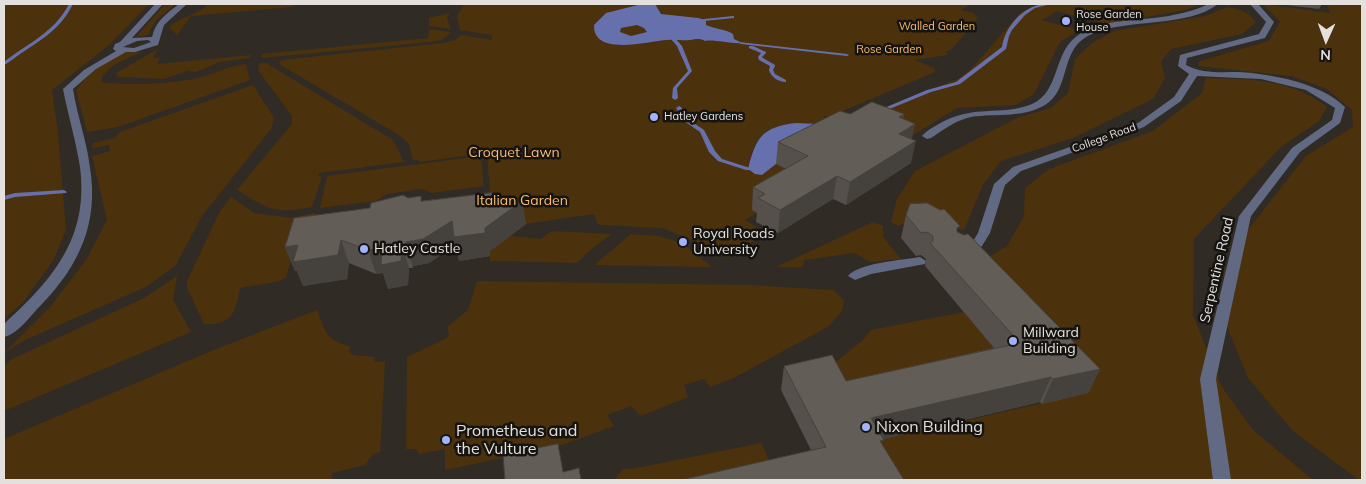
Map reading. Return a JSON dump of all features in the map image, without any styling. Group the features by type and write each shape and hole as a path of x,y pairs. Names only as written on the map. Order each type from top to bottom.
{"street":[{"path":"4,332 48,289 71,258 81,233 87,204 85,169 71,113 68,89 82,74 124,46 159,4"},
{"path":"124,46 148,47 155,43 155,34 163,21 184,4"},
{"path":"927,136 969,114 1029,109 1047,100 1054,88 1064,59 1074,43 1086,33 1110,26 1187,15 1201,11 1214,4"},
{"path":"1194,74 1182,66 1184,56 1262,36 1270,26 1270,20 1253,4"},
{"name":"College Road","path":"958,253 968,250 978,243 984,233 1000,184 1017,169 1141,125 1178,99 1194,74"},
{"name":"Serpentine Road","path":"1194,74 1262,76 1309,88 1340,107 1337,121 1296,150 1245,216 1208,378 1222,480"},
{"path":"855,276 868,270 920,261"}],"green space":[{"path":"4,4 149,4 109,45 52,90 58,133 66,230 54,259 24,301 4,319"},
{"path":"165,4 176,4 155,21 148,35 136,37"},
{"path":"209,4 293,4 292,7 191,16 177,35 169,27 178,20 199,11"},
{"path":"464,4 971,4 961,10 973,13 978,18 952,49 946,52 948,55 915,60 934,68 935,72 831,116 824,116 826,123 785,125 765,132 758,140 752,152 748,169 762,175 776,164 786,169 752,210 757,213 745,220 769,235 747,244 727,258 709,247 662,228 598,224 594,214 498,228 492,216 487,153 419,162 419,160 413,160 409,144 399,135 279,64 281,60 443,43 455,40 461,35 492,40 492,35 460,30 457,16"},
{"path":"1038,4 1201,4 1185,10 1107,24 1057,11 1042,20 1079,30 1060,42 1034,94 1016,105 957,108 910,137 862,116 958,79 972,68 1020,13"},
{"path":"1263,4 1330,13 1327,4 1362,4 1362,480 1359,480 1293,431 1248,378 1227,327 1224,271 1236,245 1306,156 1353,127 1352,110 1327,89 1292,76 1198,66 1200,61 1269,41 1280,22"},
{"path":"1227,7 1243,12 1256,22 1242,34 1171,49 1161,61 1165,78 1153,99 1073,138 1001,161 983,185 964,230 913,220 898,226 891,222 897,199 915,171 1019,117 1051,108 1068,93 1075,59 1092,43 1114,31 1205,16"},
{"path":"450,13 447,18 451,29 429,26 429,18"},
{"path":"429,29 451,32 442,40 430,42 261,58 262,54 428,38"},
{"path":"158,49 153,58 160,58 157,64 251,55 250,58 220,62 196,72 187,71 164,79 118,77 116,73"},
{"path":"143,51 112,67 103,76 101,82 166,83 202,77 246,64 250,80 118,127 87,132 76,90 91,73 109,59 123,53"},
{"path":"260,63 266,63 393,140 404,162 319,173 318,176 322,177 312,207 288,210 272,209 237,190 292,124 292,116 258,70"},
{"path":"1206,78 1270,82 1299,91 1327,107 1319,121 1281,147 1194,239 1193,315 1222,387 1253,430 1313,480 882,480 866,443 1087,393 971,268 1007,246 1024,216 1025,188 1049,169 1153,131 1202,93"},
{"path":"253,85 274,118 271,129 202,216 176,265 146,287 25,340 4,353 51,306 86,260 107,220 92,156 110,151 109,145 92,148 93,143 115,138 120,132"},
{"path":"481,156 484,186 432,193 422,189 387,194 376,201 320,208 327,176"},
{"path":"231,197 254,213 291,218 315,213 314,223 295,248 286,277 280,281 240,288 234,310 227,319 214,324 204,324 187,288 187,281 220,211"},
{"path":"873,222 883,226 883,237 901,259 870,262 855,253 804,260 803,267 776,267"},
{"path":"551,231 612,234 589,251 577,263 490,261 489,240 503,241 510,236 541,239"},
{"path":"631,234 658,236 682,243 712,267 594,265"},
{"path":"177,276 173,300 191,332 4,411 4,366 10,360 144,298"},
{"path":"477,281 749,285 833,290 844,300 842,311 829,326 734,378 710,387 704,379 684,385 688,397 641,416 631,406 607,415 614,426 559,446 445,470 445,449 419,454 416,449 406,449 407,357 447,338 449,334 447,327 468,310"},
{"path":"317,310 322,324 331,338 350,346 349,352 353,355 374,357 375,362 385,361 380,452 373,454 365,465 332,473 332,480 4,480 4,439 216,349"},
{"path":"964,312 1012,369 855,402 833,364 863,340 871,330"},
{"path":"761,443 778,480 614,480 623,469"}],"water":[{"path":"642,4 655,4 661,14 706,20 706,25 730,32 733,34 734,39 742,43 698,39 623,45 612,44 602,41 596,35 594,25 606,13","holes":["637,25 644,28 647,32 631,36 620,32 621,28"]},
{"path":"796,123 817,124 762,175 755,174 748,169 754,149 762,136 775,127"}],"building":[{"path":"872,102 904,114 899,117 915,124 899,134 916,141 850,182 837,176 780,210 758,198 765,194 753,187 808,156 778,142 840,111 850,114"},
{"path":"492,193 493,205 522,201 485,228 485,233 454,237 452,221 423,239 406,242 406,244 402,245 401,261 381,265 382,248 368,250 341,240 338,255 293,262 298,245 285,247 294,218 370,208 371,203 403,195 408,198 421,196 421,201"},
{"path":"927,203 940,210 944,209 960,226 957,228 957,232 964,235 968,234 1100,369 1053,379 1051,377 871,418 884,440 880,441 904,480 681,480 826,447 784,366 832,355 846,381 1020,343 930,243 933,241 933,236 927,232 921,233 906,215 910,204"},
{"path":"558,444 563,472 579,468 581,480 505,480 503,455"}],"waterway":[{"path":"4,64 51,31 66,14 71,4"},
{"path":"880,111 929,91 958,83 1004,48 1010,30 1028,10 1036,6 1049,4"},
{"path":"704,20 733,17"},
{"path":"673,39 679,46 690,71 675,88 675,98"},
{"path":"741,43 847,55"},
{"path":"751,47 764,53 760,57 761,59 773,66 771,70 773,75 784,81"},
{"path":"679,108 686,120 702,131 712,152 720,160 748,169"},
{"path":"4,198 15,195 64,192"}],"place":[{"name":"Rose Garden House","path":"1066,21"},
{"name":"Hatley Gardens","path":"654,117"},
{"name":"Royal Roads University","path":"683,242"},
{"name":"Hatley Castle","path":"364,249"},
{"name":"Millward Building","path":"1013,341"},
{"name":"Nixon Building","path":"866,427"},
{"name":"Prometheus and the Vulture","path":"446,440"}],"park label":[{"name":"Walled Garden","path":"937,27"},
{"name":"Rose Garden","path":"889,50"},
{"name":"Croquet Lawn","path":"514,153"},
{"name":"Italian Garden","path":"522,201"}]}
